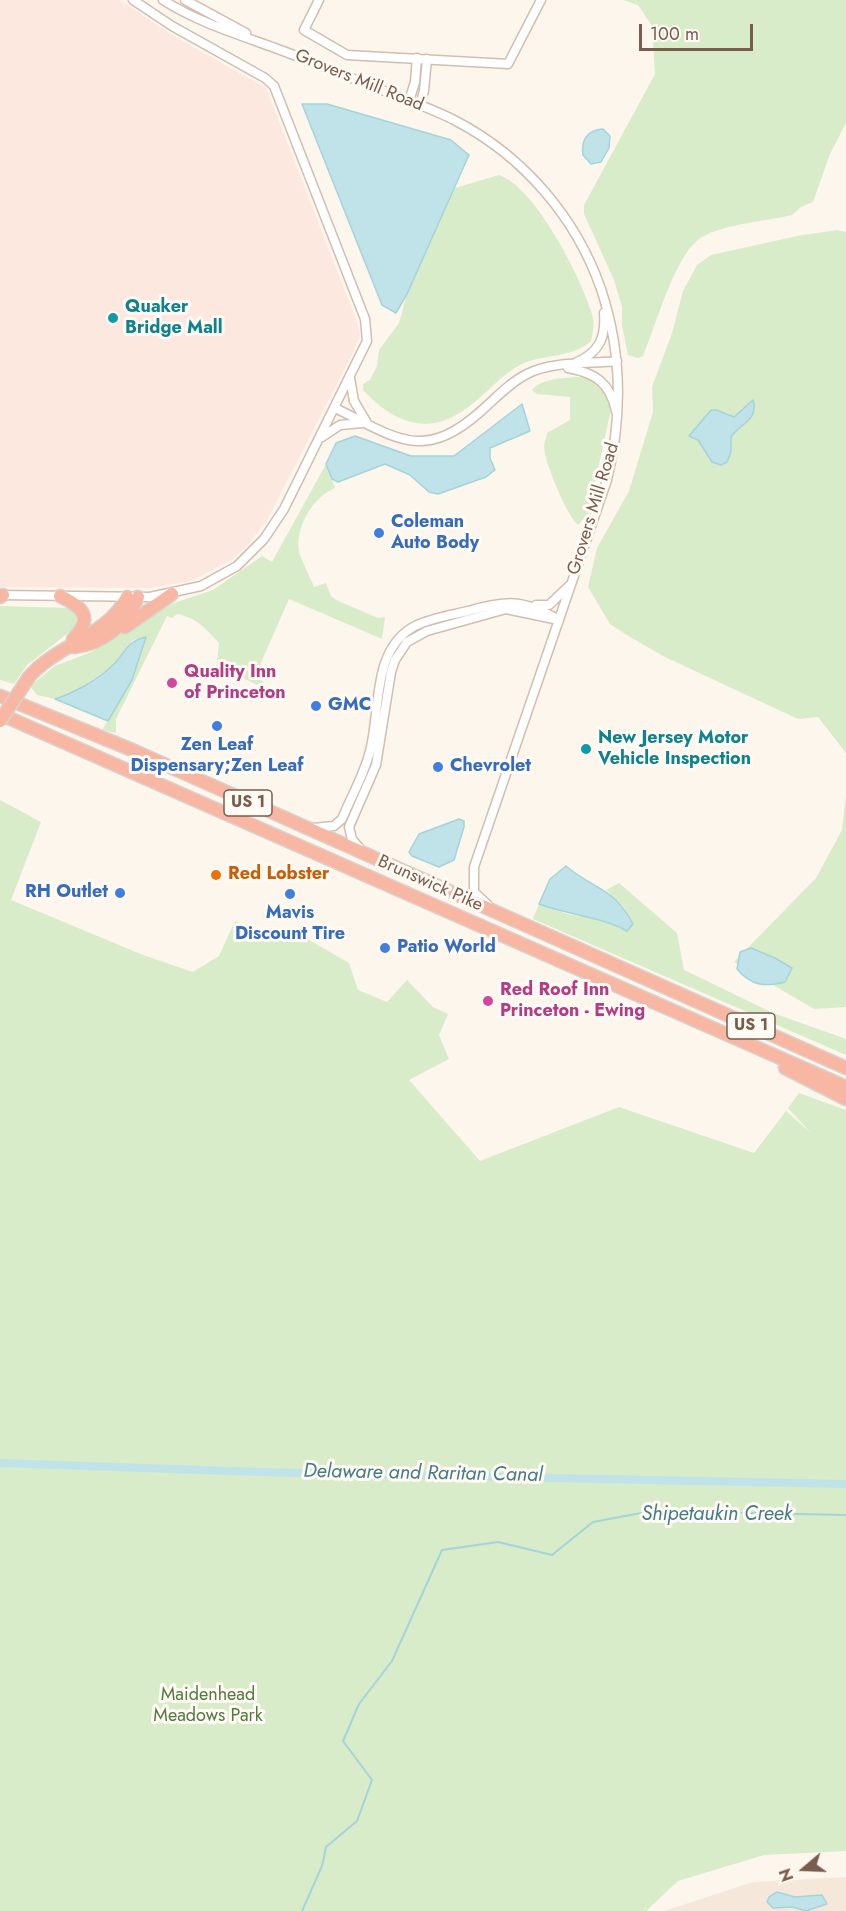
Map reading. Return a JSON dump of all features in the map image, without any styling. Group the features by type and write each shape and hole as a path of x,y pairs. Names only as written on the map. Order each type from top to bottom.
{"highway":[{"path":"63,648 80,646 108,635 172,594"},
{"path":"60,596 79,606 84,618 81,631 63,648"},
{"path":"108,635 126,619 133,597"},
{"path":"0,722 29,677 42,662 111,618 133,597"},
{"name":"Brunswick Pike","path":"0,696 130,749 300,827 846,1068"},
{"name":"Brunswick Pike","path":"0,714 846,1087"},
{"path":"657,984 846,1060"},
{"path":"671,1011 846,1099"}],"street":[{"path":"1,596 133,597 172,594 218,578 248,556 279,517 366,344 366,322 275,88 265,78 172,26 133,0"},
{"name":"Grovers Mill Road","path":"163,0 233,33 420,105 455,121 487,140 536,182 578,237 603,294 618,361 618,423 607,480 474,867 474,892 495,912"},
{"name":"Grovers Mill Road","path":"185,0 276,48"},
{"path":"319,0 304,30 347,55 508,64 541,0"},
{"path":"409,101 415,82 417,58"},
{"path":"420,105 427,59"},
{"path":"556,367 580,360 599,345 605,330 603,294"},
{"path":"335,408 407,441 419,442 442,438 462,428 519,378 536,370 618,361"},
{"path":"556,367 590,373 601,380 612,396 618,423"},
{"path":"350,378 354,401 368,424"},
{"path":"319,439 340,425 368,424"},
{"path":"300,827 328,828 342,819 370,751 386,662 397,642 408,630 425,622 497,603 549,605 572,583"},
{"path":"529,605 559,620"},
{"path":"368,856 354,843 349,827 376,765 391,672 407,642 428,631 501,610 512,609 559,620"}],"shaded area":[{"name":"Quaker Bridge Mall","path":"0,0 120,0 172,35 266,88 357,322 360,334 354,351 267,520 247,546 231,560 191,581 149,588 0,587"},
{"path":"846,1877 846,1911 664,1911 753,1882"}],"green space":[{"path":"623,0 846,0 846,123 830,154 813,202 801,207 792,215 734,226 702,237 692,245 667,291 643,356 638,358 628,355 622,326 622,307 614,280 584,214 584,205 655,74 652,26 638,5"},
{"path":"499,175 513,183 527,197 555,235 578,278 592,314 594,324 591,341 567,353 522,364 464,410 450,418 436,423 410,422 374,401 363,390 363,384 370,380 377,366 379,350 399,323 407,294 452,189"},
{"path":"837,230 846,232 846,753 818,717 798,719 665,657 630,637 610,624 588,587 597,548 629,491 653,412 652,387 672,333 683,291 697,265 711,255 797,236"},
{"path":"575,377 591,378 601,385 607,395 611,410 588,514 578,525 557,488 544,447 547,433 570,420 570,397 537,394 532,390 546,381"},
{"path":"326,464 335,488 320,498 307,514 298,542 300,556 314,587 326,583 331,596 336,600 378,618 385,617 382,639 289,599 256,674 272,692 230,672 222,675 216,670 219,643 200,624 190,618 177,614 172,618 167,616 116,719 116,733 102,730 132,680 145,637 133,640 112,667 70,694 55,699 37,695 30,686 55,666 91,652 162,607 213,590 262,556 272,562"},
{"path":"0,606 69,608 76,615 76,624 72,630 27,665 14,684 0,680"},
{"path":"846,795 846,1007 814,1009 734,962 816,878 842,830"},
{"name":"Maidenhead Meadows Park","path":"0,800 41,822 11,900 143,955 193,972 219,956 235,921 266,934 297,933 349,963 358,990 387,1002 407,980 433,1007 448,1014 439,1035 449,1059 409,1080 480,1161 619,1107 754,1153 786,1111 811,1133 788,1108 799,1093 846,1110 846,1851 764,1855 678,1881 646,1911 0,1911"},
{"path":"619,883 677,933 684,970 773,1013 846,1039 846,1055 533,919 539,904 567,914 633,924 624,907 606,890"}],"water":[{"path":"302,104 327,104 451,140 469,155 407,294 396,313 382,305"},
{"path":"603,129 610,136 609,148 601,162 591,164 583,155 584,140 593,131"},
{"path":"753,400 754,407 751,417 731,437 731,452 727,462 721,465 712,462 698,440 689,436 711,410 734,417"},
{"path":"522,404 530,431 490,448 490,458 495,470 486,477 438,494 429,492 410,475 385,464 338,482 332,479 326,464 336,443 355,436 411,456 454,456"},
{"path":"146,637 132,680 108,721 55,699 77,690 99,676 117,661 130,645"},
{"path":"459,819 464,821 464,827 454,860 439,867 412,856 409,852 419,834"},
{"path":"566,866 603,890 618,903 633,924 627,931 606,922 539,904 550,879"},
{"path":"751,948 792,968 785,982 765,985 753,982 742,975 737,969 740,952"},
{"path":"777,1892 795,1897 822,1895 827,1904 806,1911 792,1907 773,1908 767,1902 769,1897"}],"waterway":[{"name":"Delaware and Raritan Canal","path":"0,1463 260,1472 846,1484"},
{"name":"Shipetaukin Creek","path":"302,1911 322,1866 326,1847 357,1821 372,1780 343,1741 359,1704 392,1661 442,1550 498,1542 552,1555 593,1522 652,1511 846,1515"}],"place":[{"name":"Quaker Bridge Mall","path":"113,318"},
{"name":"Coleman Auto Body","path":"379,533"},
{"name":"Quality Inn of Princeton","path":"172,683"},
{"name":"GMC","path":"316,706"},
{"name":"Zen Leaf Dispensary;Zen Leaf","path":"217,726"},
{"name":"New Jersey Motor Vehicle Inspection","path":"586,749"},
{"name":"Chevrolet","path":"438,767"},
{"name":"Red Lobster","path":"216,875"},
{"name":"RH Outlet","path":"120,893"},
{"name":"Mavis Discount Tire","path":"290,894"},
{"name":"Patio World","path":"385,948"},
{"name":"Red Roof Inn Princeton - Ewing","path":"488,1001"}]}
